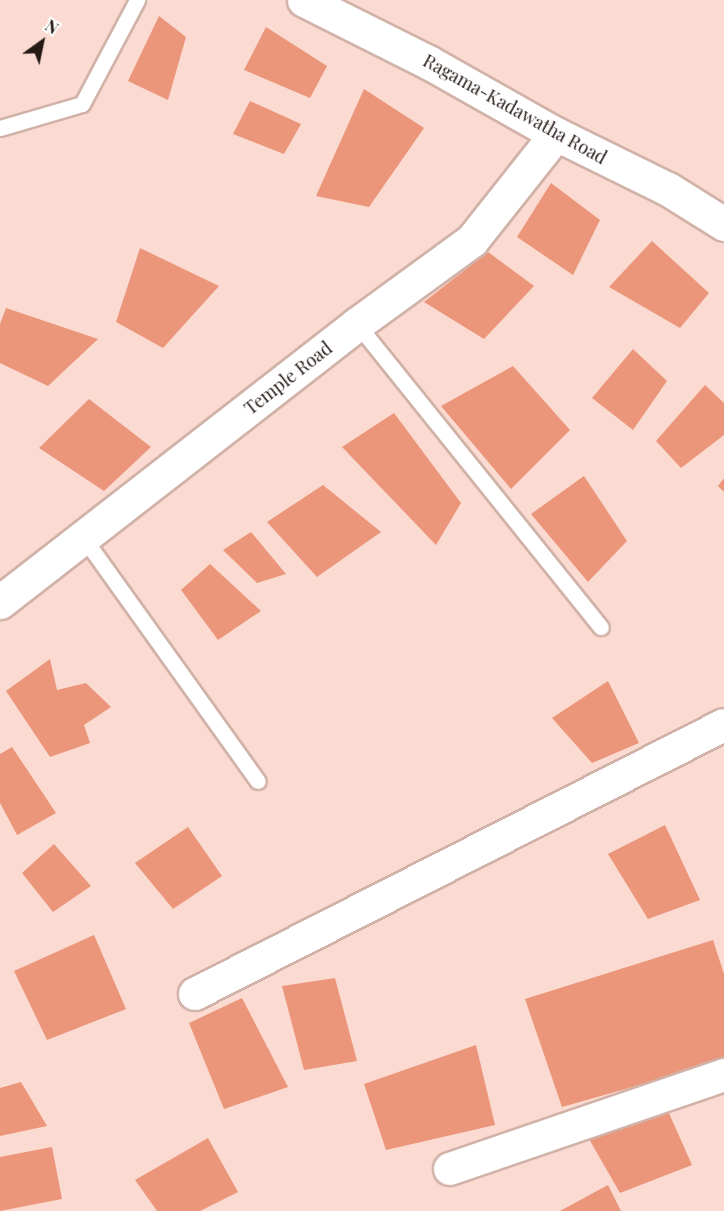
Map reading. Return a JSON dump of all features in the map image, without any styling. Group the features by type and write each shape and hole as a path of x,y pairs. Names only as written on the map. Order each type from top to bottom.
{"street":[{"name":"Ragama-Kadawatha Road","path":"304,0 428,62 556,134 668,189 724,224"},
{"name":"Temple Road","path":"0,602 357,324 472,240 556,134"},
{"path":"195,994 724,725"},
{"path":"450,1169 724,1075"}],"lane":[{"path":"0,128 82,104 137,0"},
{"path":"357,324 601,627"},
{"path":"83,537 258,781"}],"building":[{"path":"159,16 186,37 168,100 128,81"},
{"path":"266,27 327,66 310,98 244,70"},
{"path":"364,89 424,128 369,207 316,196"},
{"path":"250,101 301,124 284,154 233,134"},
{"path":"551,183 600,220 573,275 517,237"},
{"path":"652,241 709,293 680,328 609,287"},
{"path":"140,248 219,286 163,348 116,322"},
{"path":"488,252 534,286 484,339 424,302"},
{"path":"6,308 98,339 48,386 0,363 0,324"},
{"path":"633,349 667,381 633,430 592,398"},
{"path":"513,366 570,430 511,489 441,406"},
{"path":"705,385 724,403 724,435 681,468 656,441"},
{"path":"89,399 151,447 104,491 39,448"},
{"path":"394,413 461,503 436,545 342,447"},
{"path":"584,476 627,541 588,582 531,514"},
{"path":"724,478 724,492 718,486"},
{"path":"323,485 381,532 317,577 267,522"},
{"path":"251,532 286,574 257,583 223,550"},
{"path":"210,564 261,611 218,640 181,590"},
{"path":"50,659 57,690 86,683 111,707 84,725 90,743 50,757 6,691"},
{"path":"608,681 639,743 592,763 552,718"},
{"path":"12,747 56,813 17,835 0,803 0,754"},
{"path":"665,825 700,900 648,919 608,854"},
{"path":"188,827 222,876 173,909 135,863"},
{"path":"54,844 91,886 53,912 22,873"},
{"path":"94,935 126,1009 47,1040 14,971"},
{"path":"713,940 724,974 724,1061 562,1107 525,999"},
{"path":"335,978 357,1061 304,1070 282,986"},
{"path":"242,998 288,1087 224,1109 189,1023"},
{"path":"476,1045 495,1125 386,1150 364,1084"},
{"path":"21,1082 47,1126 0,1136 0,1088"},
{"path":"668,1111 692,1165 620,1193 589,1139"},
{"path":"208,1138 238,1192 200,1211 157,1211 135,1180"},
{"path":"52,1147 62,1199 0,1211 0,1157"},
{"path":"608,1185 621,1211 560,1211"}]}
